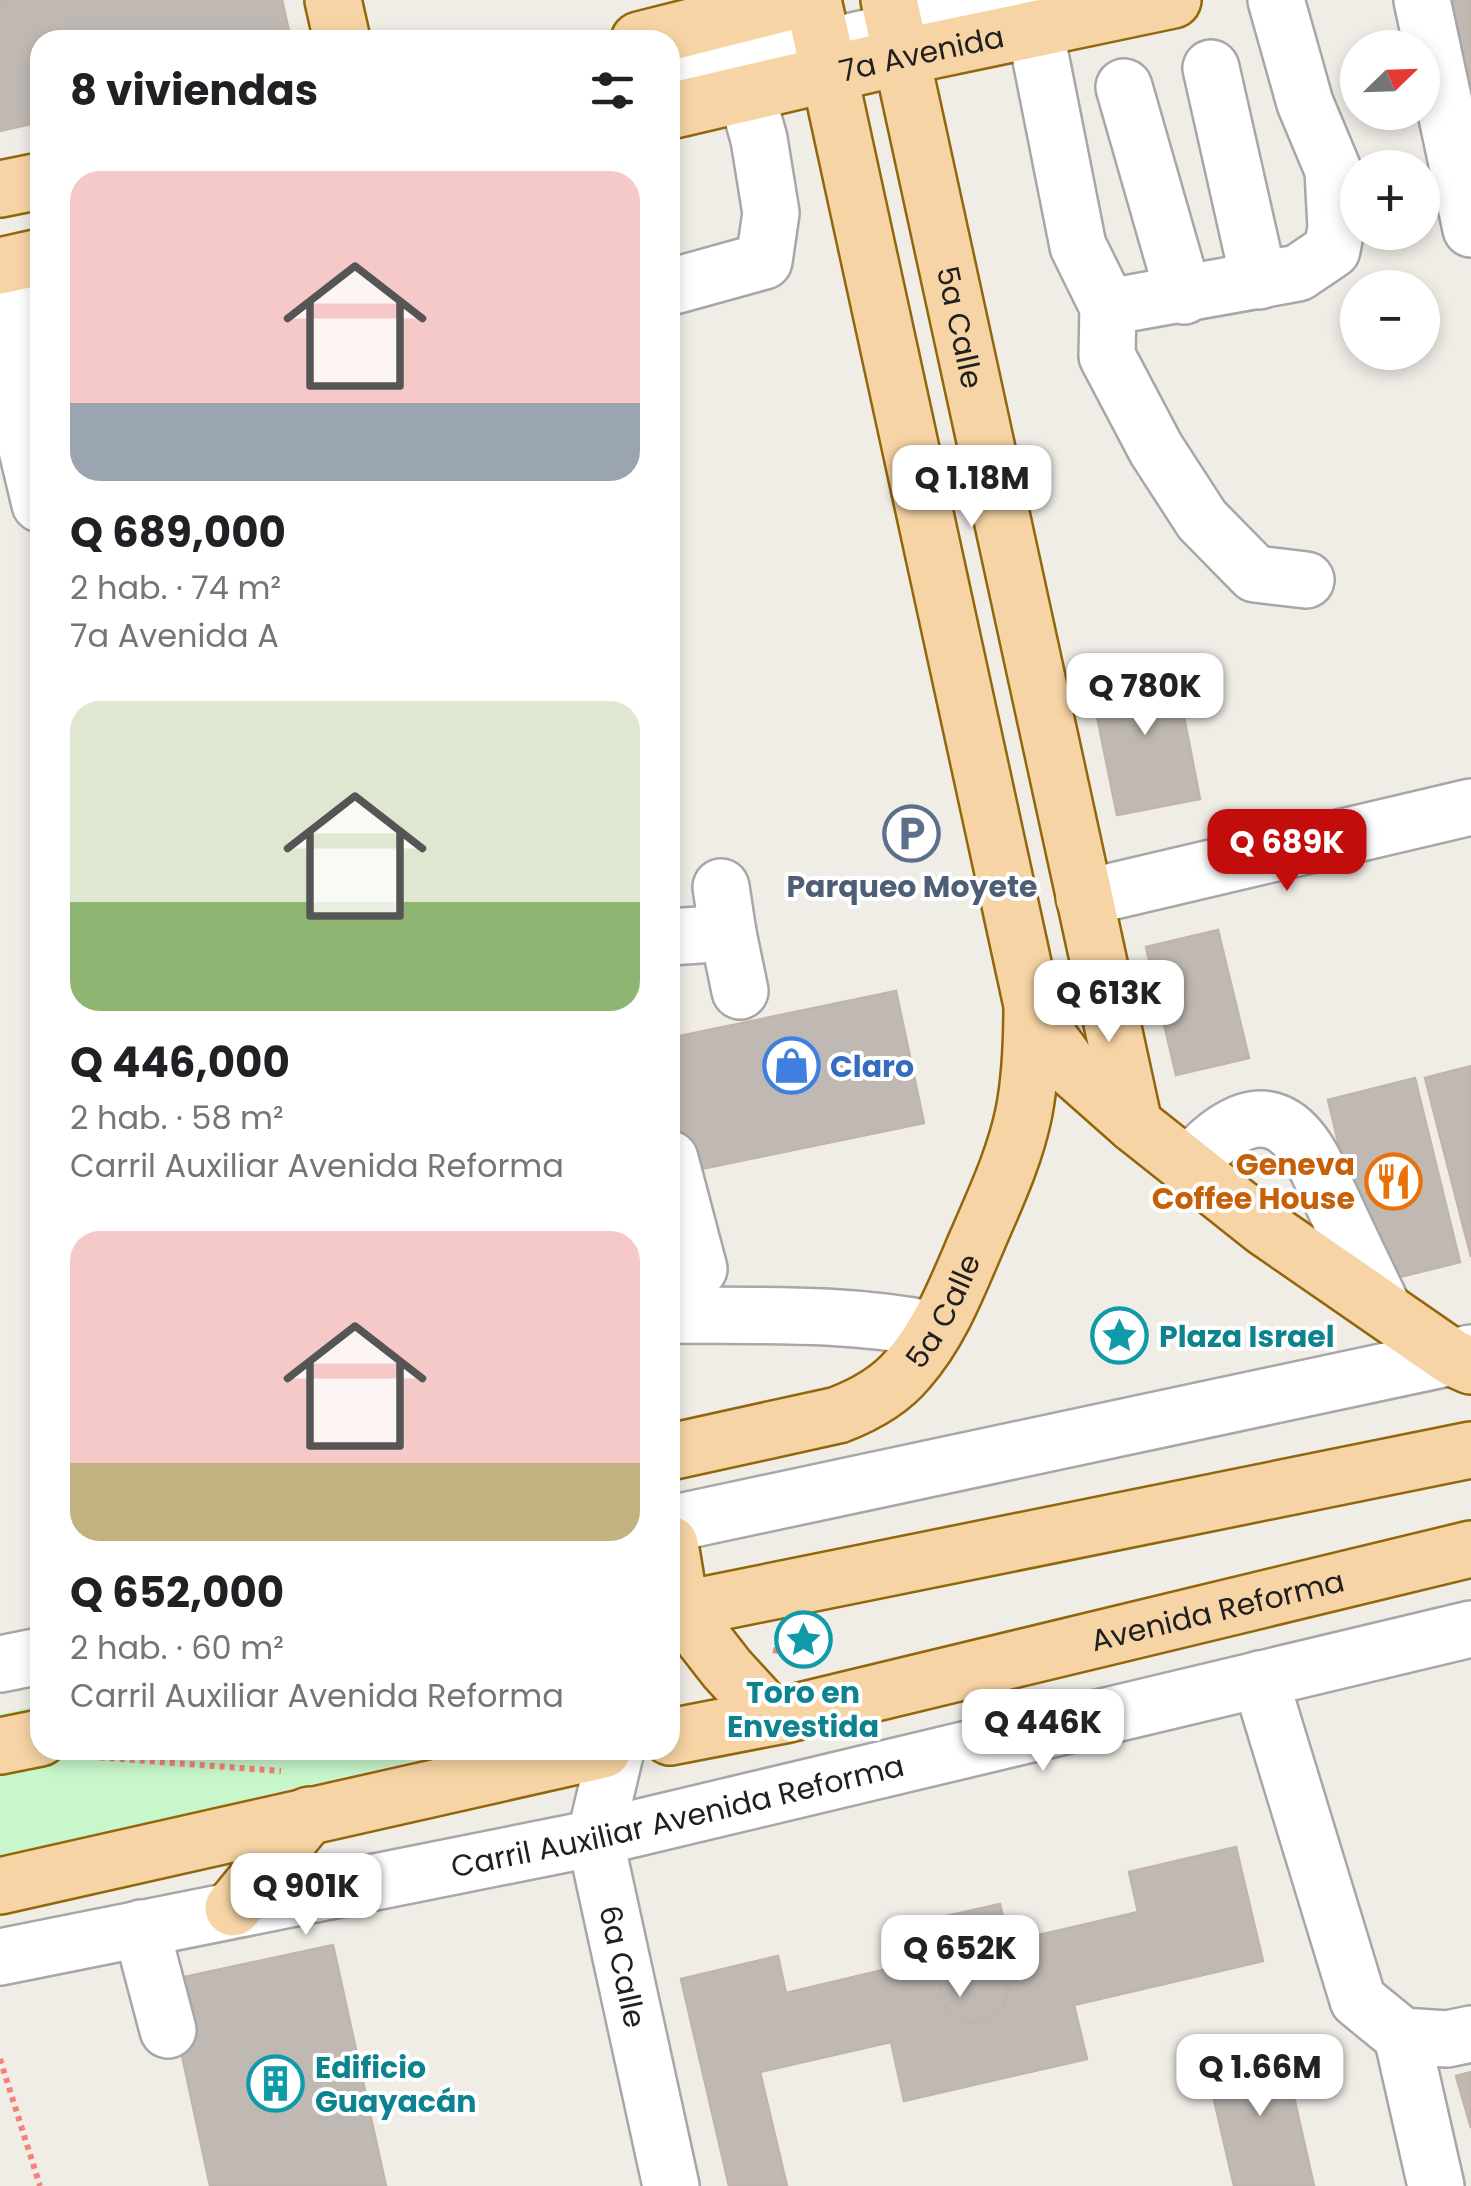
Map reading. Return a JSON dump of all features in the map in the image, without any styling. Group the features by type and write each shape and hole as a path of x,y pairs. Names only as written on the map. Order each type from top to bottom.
{"main road":[{"path":"333,0 340,30"},
{"name":"7a Avenida","path":"680,38 895,29 1173,0"},
{"name":"5a Calle","path":"895,29 1134,1124"},
{"name":"7a Avenida","path":"680,109 746,93 816,30"},
{"name":"5a Calle","path":"816,30 1032,1005 1045,1032 1073,1070 1265,1228 1384,1310 1465,1359"},
{"path":"0,190 30,183"},
{"name":"5a Calle","path":"680,1450 838,1415 861,1406 905,1374 936,1330 1020,1134 1031,1069 1032,1005"},
{"path":"680,1617 1471,1450"},
{"name":"Avenida Reforma","path":"680,1735 771,1717 1471,1550"},
{"path":"680,1624 771,1717"},
{"path":"0,1746 30,1747"},
{"path":"0,1886 304,1791 531,1760"},
{"path":"234,1908 304,1791"}],"street":[{"path":"1108,307 1298,273 1332,250 1336,228 1332,170 1305,103 1276,0"},
{"path":"1422,0 1471,229"},
{"path":"1033,14 1078,246 1108,307 1107,356 1156,450 1202,520 1256,574 1306,580"},
{"path":"680,79 816,30"},
{"path":"1211,68 1259,281"},
{"path":"1124,87 1184,296"},
{"path":"680,284 764,261 771,213 759,139 746,93"},
{"path":"21,250 20,318 4,360 30,464"},
{"path":"1084,898 1471,807"},
{"path":"680,932 725,910 740,991"},
{"path":"1188,1166 1212,1139 1238,1123 1262,1118 1284,1124 1306,1149 1384,1310"},
{"path":"680,1197 699,1269"},
{"path":"680,1315 793,1314 880,1319 936,1330"},
{"path":"680,1522 1465,1359"},
{"name":"Carril Auxiliar Avenida Reforma","path":"0,1956 596,1838 1471,1629"},
{"path":"0,1664 30,1658"},
{"path":"1260,1679 1358,2000 1402,2036 1448,2039 1471,2034"},
{"name":"6a Calle","path":"614,1760 596,1838 671,2186"},
{"path":"141,1928 168,2030"},
{"path":"1402,2036 1436,2186"}],"path":[{"path":"173,1760 281,1772 304,1791"},
{"path":"0,2059 40,2186"}],"green space":[{"path":"30,1707 30,1760 418,1760 0,1856 0,1714"}],"building":[{"path":"0,0 282,0 289,30 30,30 30,124 0,131"},
{"path":"1440,0 1471,0 1471,151"},
{"path":"1173,660 1200,799 1117,815 1089,677"},
{"path":"1218,930 1249,1058 1176,1075 1146,947"},
{"name":"Claro","path":"896,991 924,1123 687,1172 680,1140 680,1036"},
{"path":"1471,1066 1471,1257 1425,1078"},
{"name":"Geneva Coffee House","path":"1415,1078 1460,1262 1372,1284 1328,1100"},
{"path":"1236,1847 1263,1961 1074,2005 1087,2059 904,2101 891,2042 760,2072 787,2186 729,2186 681,1979 778,1956 786,1993 929,1959 920,1922 1000,1904 1009,1942 1138,1912 1129,1872"},
{"name":"Edificio Guayacán","path":"333,1945 386,2186 210,2186 166,1981"},
{"path":"974,1954 998,1964 1008,1988 998,2012 974,2022 950,2012 940,1988 950,1964"},
{"path":"1282,2044 1314,2186 1234,2186 1205,2061"},
{"path":"1471,2072 1471,2128 1456,2076"}],"place":[{"name":"Parqueo Moyete","path":"912,834"},
{"name":"Claro","path":"791,1066"},
{"name":"Geneva Coffee House","path":"1394,1181"},
{"name":"Plaza Israel","path":"1120,1336"},
{"name":"Toro en Envestida","path":"803,1639"},
{"name":"Edificio Guayacán","path":"276,2084"}]}
